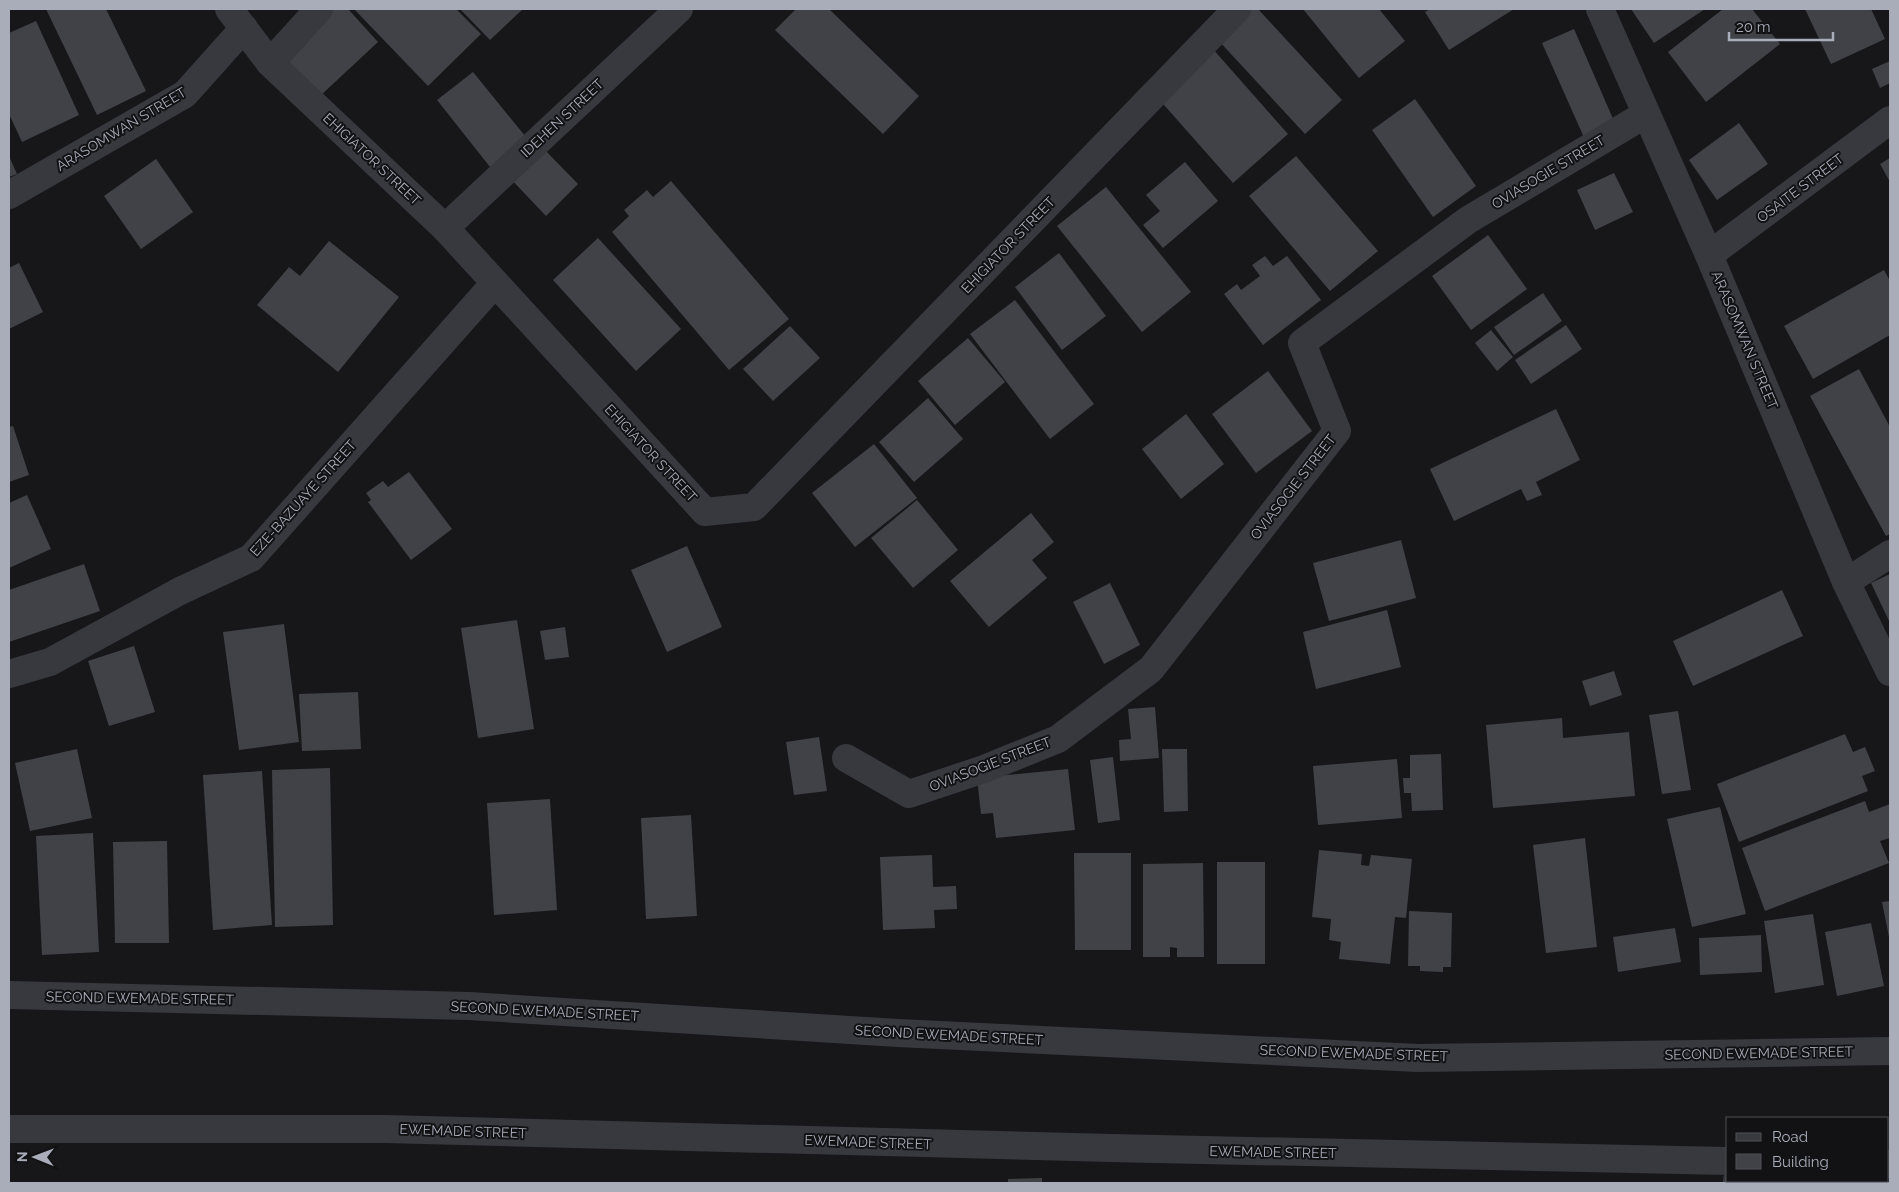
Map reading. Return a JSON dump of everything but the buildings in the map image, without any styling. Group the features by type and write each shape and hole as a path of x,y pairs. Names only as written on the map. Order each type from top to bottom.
{"street":[{"path":"270,63 319,9"},
{"name":"IDEHEN STREET","path":"445,228 679,9"},
{"name":"EHIGIATOR STREET","path":"236,19 270,63 445,228 705,512 754,507 1236,9"},
{"name":"ARASOMWAN STREET","path":"1600,9 1709,255 1846,582 1890,672"},
{"name":"ARASOMWAN STREET","path":"9,195 185,94 236,19"},
{"name":"OVIASOGIE STREET","path":"846,758 909,794 984,769 1058,739 1151,669 1337,431 1302,343 1468,220 1646,114"},
{"name":"OSAITE STREET","path":"1709,255 1890,120"},
{"name":"EZE-BAZUAYE STREET","path":"9,674 50,662 180,591 251,558 495,283"},
{"path":"1846,582 1890,554"},
{"name":"SECOND EWEMADE STREET","path":"9,995 470,1006 898,1032 1418,1058 1890,1052"},
{"name":"EWEMADE STREET","path":"9,1129 386,1129 1130,1149 1726,1161"}]}
